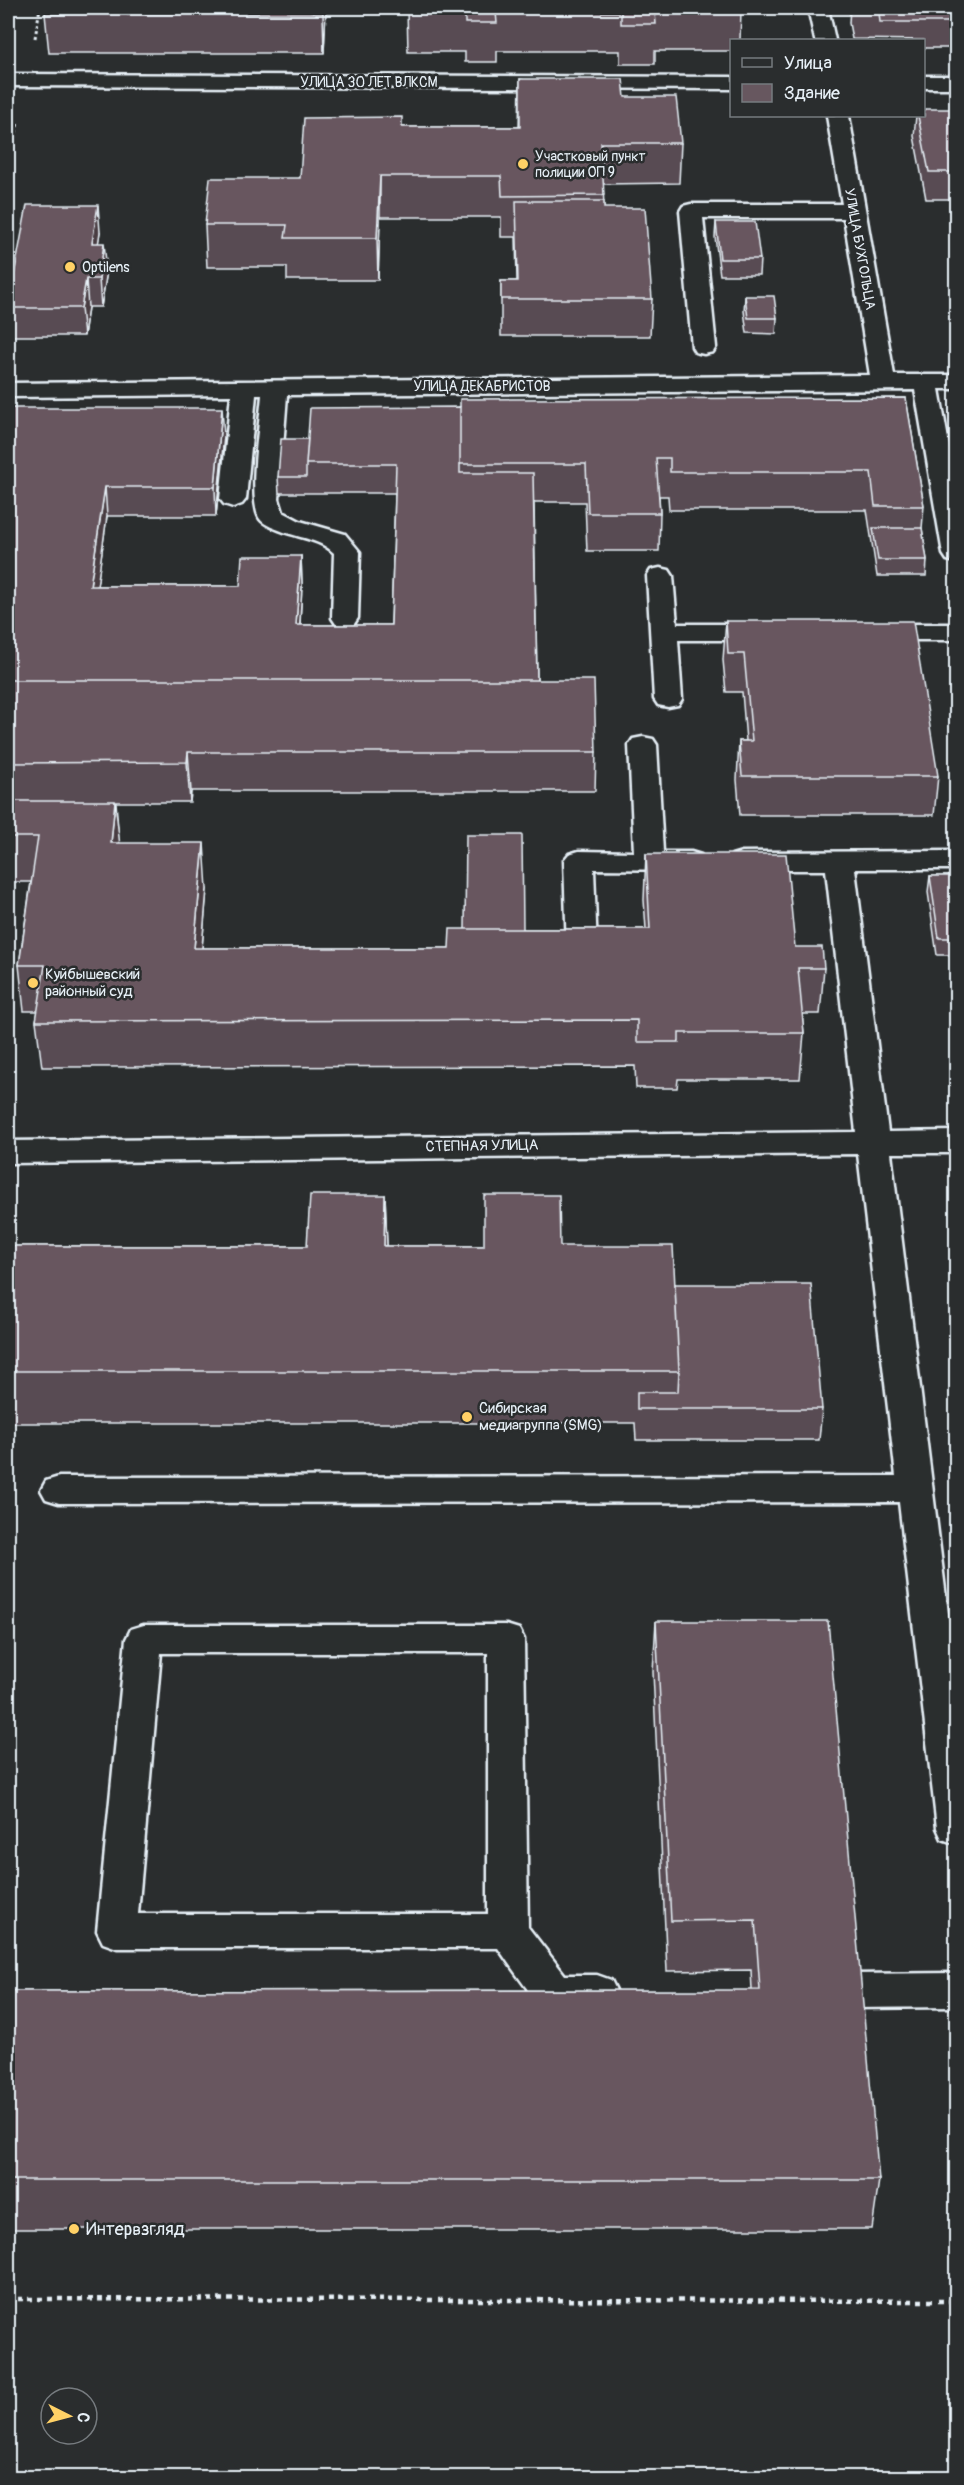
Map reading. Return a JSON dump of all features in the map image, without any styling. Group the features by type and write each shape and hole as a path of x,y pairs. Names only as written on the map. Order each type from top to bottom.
{"street":[{"path":"818,8 825,39"},
{"name":"УЛИЦА 30 ЛЕТ ВЛКСМ","path":"8,80 730,83"},
{"path":"925,82 957,82"},
{"name":"УЛИЦА БУХГОЛЬЦА","path":"838,117 883,383"},
{"path":"704,346 692,211 854,211"},
{"path":"926,382 957,554"},
{"name":"УЛИЦА ДЕКАБРИСТОВ","path":"8,390 957,382"},
{"path":"233,499 243,388"},
{"path":"275,388 266,498 271,516 291,526 336,540 347,552 345,618"},
{"path":"660,576 668,699"},
{"path":"664,632 793,632"},
{"path":"840,632 957,632"},
{"path":"643,745 649,860"},
{"path":"582,951 579,860 957,860"},
{"path":"839,860 957,1828"},
{"name":"СТЕПНАЯ УЛИЦА","path":"8,1152 957,1142"},
{"path":"59,1490 915,1489"},
{"path":"508,1931 117,1931 144,1639 506,1639 508,1931 555,1992 636,1992"},
{"path":"850,1990 957,1990"}],"path":[{"path":"8,2299 957,2301"}],"building":[{"path":"46,8 323,8 323,13 45,14"},
{"path":"407,8 741,8 741,11 655,12 656,24 621,24 621,12 496,12 497,23 465,23 465,12 407,12"},
{"path":"853,8 957,8 957,22 880,22 879,13 854,13"},
{"path":"520,79 623,79 625,97 676,97 681,143 601,143 604,195 502,196 501,176 380,176 377,238 285,238 287,225 205,225 210,178 300,178 304,118 402,117 402,127 520,127"},
{"path":"925,109 957,109 957,172 929,172 918,117 925,117"},
{"path":"516,201 604,201 604,208 645,208 652,299 501,299 501,281 518,281"},
{"path":"27,205 98,205 92,243 104,243 99,279 86,279 81,308 8,308"},
{"path":"716,222 755,222 760,259 720,259"},
{"path":"745,296 774,296 777,318 748,318"},
{"path":"906,398 924,506 875,506 871,472 670,472 670,458 656,458 660,513 588,513 586,464 460,464 460,399"},
{"path":"460,407 460,473 533,473 537,680 8,680 8,408 222,408 215,487 105,487 90,586 240,586 242,556 301,556 296,625 391,625 396,464 306,464 310,408"},
{"path":"281,439 308,439 306,477 278,477"},
{"path":"873,528 922,528 927,560 878,560"},
{"path":"726,621 913,621 938,776 742,776 739,741 752,741 744,654 728,654"},
{"path":"8,680 594,680 596,752 188,752 187,762 8,763"},
{"path":"8,801 115,801 111,843 204,843 194,948 449,948 450,929 650,929 646,854 786,854 795,947 822,947 824,968 798,968 804,1033 679,1033 679,1042 637,1042 637,1020 36,1021 45,965 19,965 38,837 8,837"},
{"path":"466,835 522,835 523,929 465,929"},
{"path":"930,876 957,876 957,938 939,938"},
{"path":"310,1195 385,1195 384,1246 484,1246 484,1195 559,1195 560,1246 673,1246 679,1371 8,1371 8,1246 307,1246"},
{"path":"675,1284 811,1284 822,1409 637,1409 637,1392 678,1392"},
{"path":"656,1621 828,1621 879,2180 8,2180 8,1991 760,1990 755,1920 671,1921"}],"place":[{"name":"Участковый пункт полиции ОП 9","path":"523,164"},
{"name":"Optilens","path":"70,267"},
{"name":"Куйбышевский районный суд","path":"33,983"},
{"name":"Сибирская медиагруппа (SMG)","path":"467,1417"},
{"name":"Интервзгляд","path":"74,2229"}]}
